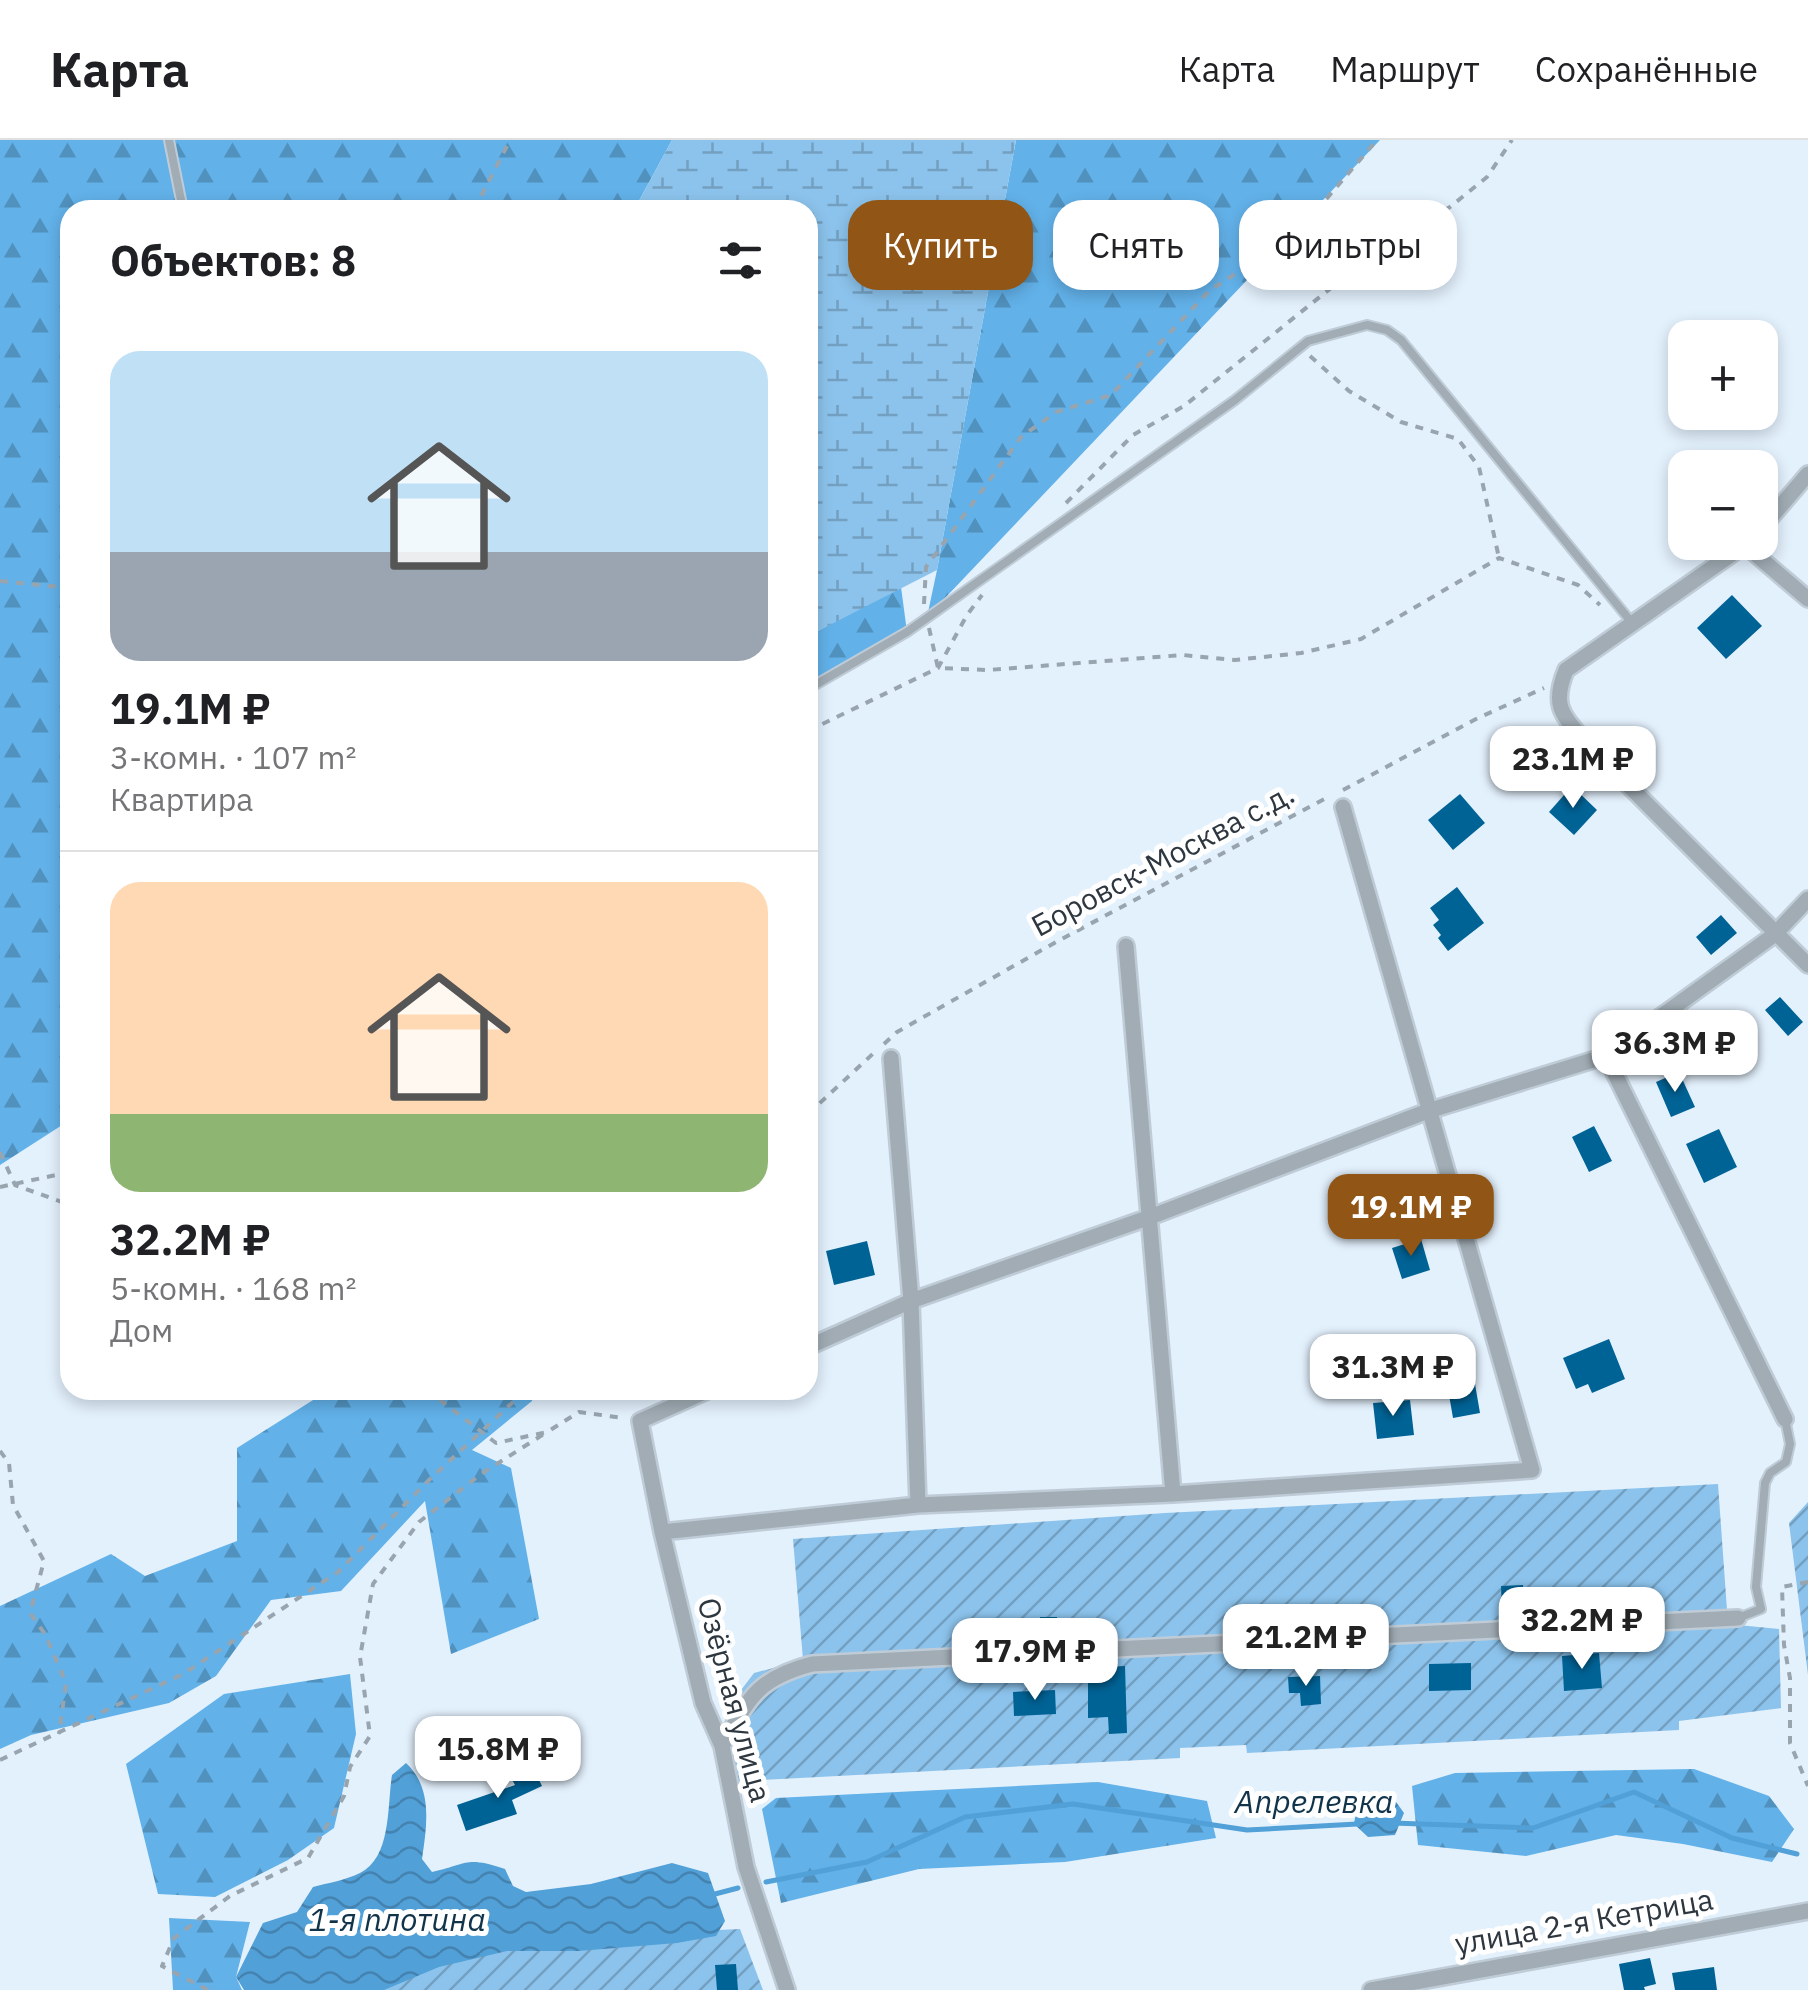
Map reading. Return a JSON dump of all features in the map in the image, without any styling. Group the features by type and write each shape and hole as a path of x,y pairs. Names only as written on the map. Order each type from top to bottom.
{"street":[{"path":"1778,509 1808,474"},
{"path":"1725,560 1566,670 1560,686 1560,712 1586,743 1808,965"},
{"path":"1765,560 1808,599"},
{"path":"662,1532 918,1505 1173,1494 1532,1470 1343,807"},
{"path":"818,1343 911,1301 1150,1217 1428,1111 1606,1056 1774,934 1808,899"},
{"path":"1126,946 1173,1494"},
{"path":"1606,1056 1785,1419"},
{"path":"891,1058 911,1301 918,1505"},
{"path":"640,1420 686,1400"},
{"name":"Озёрная улица","path":"640,1420 703,1703 722,1746 746,1867 787,1990"},
{"path":"722,1746 749,1698 777,1674 812,1664 1738,1618"},
{"name":"улица 2-я Кетрица","path":"1371,1990 1808,1911"}],"lane":[{"path":"169,140 182,200"},
{"path":"818,684 927,618 1235,400 1308,341 1367,325 1387,330 1401,340 1633,624"},
{"path":"1738,1618 1761,1609 1756,1587 1766,1483 1770,1473 1786,1462 1790,1444 1785,1419"}],"path":[{"path":"479,200 510,140"},
{"path":"1377,140 1297,233 1209,291 1112,395 1056,412 1021,437 926,567 924,602 938,668 988,670 1183,654 1234,660 1301,653 1361,639 1499,558 1578,584 1609,614 1616,635"},
{"path":"1133,435 1184,406 1387,243 1450,207 1488,176 1512,140"},
{"path":"1275,333 1349,390 1402,422 1458,438 1478,467 1499,558"},
{"path":"0,581 60,587"},
{"name":"Боровск-Москва с.д.","path":"818,1105 897,1032 1476,719 1560,686"},
{"path":"0,1152 15,1185 60,1202"},
{"path":"0,1188 60,1174"},
{"path":"440,1400 496,1442 547,1432"},
{"path":"0,1760 183,1674 338,1572 515,1400"},
{"path":"208,1990 162,1966 174,1938 230,1896 308,1858 344,1796 350,1767 370,1736 360,1657 373,1584 418,1522 481,1474 578,1412 640,1420"},
{"path":"0,1451 9,1463 14,1505 44,1561 30,1613 45,1634 66,1683 58,1734"},
{"path":"1808,1582 1782,1587 1784,1645 1790,1678 1790,1744 1808,1786"}],"green space":[{"path":"0,140 672,140 639,200 60,200 60,1126 0,1165"},
{"path":"672,140 1016,140 1005,200 848,200 848,290 988,290 937,570 818,631 818,200 639,200"},
{"path":"1016,140 1380,140 1323,200 1239,200 1239,288 927,617 988,290 1033,290 1033,200 1005,200"},
{"path":"901,587 907,632 818,681 818,631"},
{"path":"313,1400 532,1400 472,1450 511,1468 539,1619 451,1654 425,1501 341,1591 271,1600 216,1676 169,1703 31,1735 0,1749 0,1606 111,1554 145,1576 237,1541 237,1448"},
{"path":"1718,1484 1728,1624 1779,1629 1781,1708 1679,1721 1679,1730 1247,1753 1246,1745 1180,1748 1180,1758 722,1782 729,1706 754,1673 803,1660 793,1539 1165,1513"},
{"path":"1808,1502 1808,1675 1789,1523"},
{"path":"350,1674 356,1734 334,1828 288,1860 215,1897 158,1894 126,1764 224,1694"},
{"path":"1694,1769 1769,1796 1794,1829 1772,1862 1616,1835 1526,1856 1418,1845 1412,1786 1455,1773"},
{"path":"1098,1782 1207,1801 1216,1838 1065,1862 919,1869 781,1903 762,1809 776,1798"},
{"path":"169,1918 250,1922 236,1977 242,1990 173,1990"},
{"path":"740,1929 763,1990 356,1990 495,1940"}],"water":[{"name":"1-я плотина","path":"406,1763 424,1795 422,1859 432,1872 482,1863 505,1869 513,1886 526,1892 591,1884 672,1863 708,1873 725,1921 716,1936 677,1943 578,1951 507,1951 439,1967 384,1990 244,1990 236,1977 263,1923 297,1912 313,1887 360,1873 378,1855 386,1829 392,1775"},
{"path":"1389,1792 1404,1813 1395,1835 1368,1837 1354,1824 1359,1794"}],"building":[{"path":"1732,595 1762,626 1726,659 1697,628"},
{"path":"1572,786 1597,810 1574,835 1549,812"},
{"path":"1460,794 1485,823 1453,850 1428,820"},
{"path":"1457,887 1484,923 1448,951 1438,938 1441,935 1433,925 1439,920 1430,908"},
{"path":"1721,915 1737,933 1711,955 1696,937"},
{"path":"1780,997 1803,1022 1788,1036 1765,1010"},
{"path":"1679,1072 1695,1107 1671,1117 1656,1082"},
{"path":"1594,1126 1612,1161 1589,1172 1572,1137"},
{"path":"1719,1129 1737,1167 1704,1183 1686,1144"},
{"path":"1421,1239 1430,1270 1402,1279 1392,1248"},
{"path":"867,1241 875,1275 834,1285 826,1251"},
{"path":"1609,1339 1625,1379 1592,1393 1588,1384 1576,1389 1563,1358"},
{"path":"1475,1384 1480,1413 1453,1418 1448,1389"},
{"path":"1410,1400 1414,1435 1377,1439 1373,1403"},
{"path":"1523,1585 1524,1612 1502,1612 1501,1586"},
{"path":"1040,1617 1057,1617 1057,1623 1070,1623 1070,1638 1041,1639"},
{"path":"1599,1653 1602,1688 1564,1691 1562,1656"},
{"path":"1471,1663 1471,1690 1429,1691 1429,1664"},
{"path":"1125,1666 1127,1733 1109,1734 1108,1717 1088,1718 1088,1680 1105,1679 1105,1667"},
{"path":"1320,1676 1321,1704 1301,1706 1300,1693 1289,1693 1288,1677"},
{"path":"1055,1690 1056,1714 1014,1716 1013,1692"},
{"path":"532,1766 542,1786 512,1800 517,1814 466,1831 457,1805 515,1785 510,1776"},
{"path":"1650,1958 1656,1984 1644,1987 1645,1990 1624,1990 1619,1964"},
{"path":"736,1964 738,1990 717,1990 715,1965"},
{"path":"1714,1967 1717,1990 1675,1990 1672,1973"}],"waterway":[{"name":"Апрелевка","path":"1393,1823 1533,1828 1634,1792 1732,1838 1797,1854"},
{"name":"Апрелевка","path":"766,1882 867,1862 965,1817 1073,1804 1247,1830 1357,1824"},
{"path":"715,1894 738,1888"}]}
